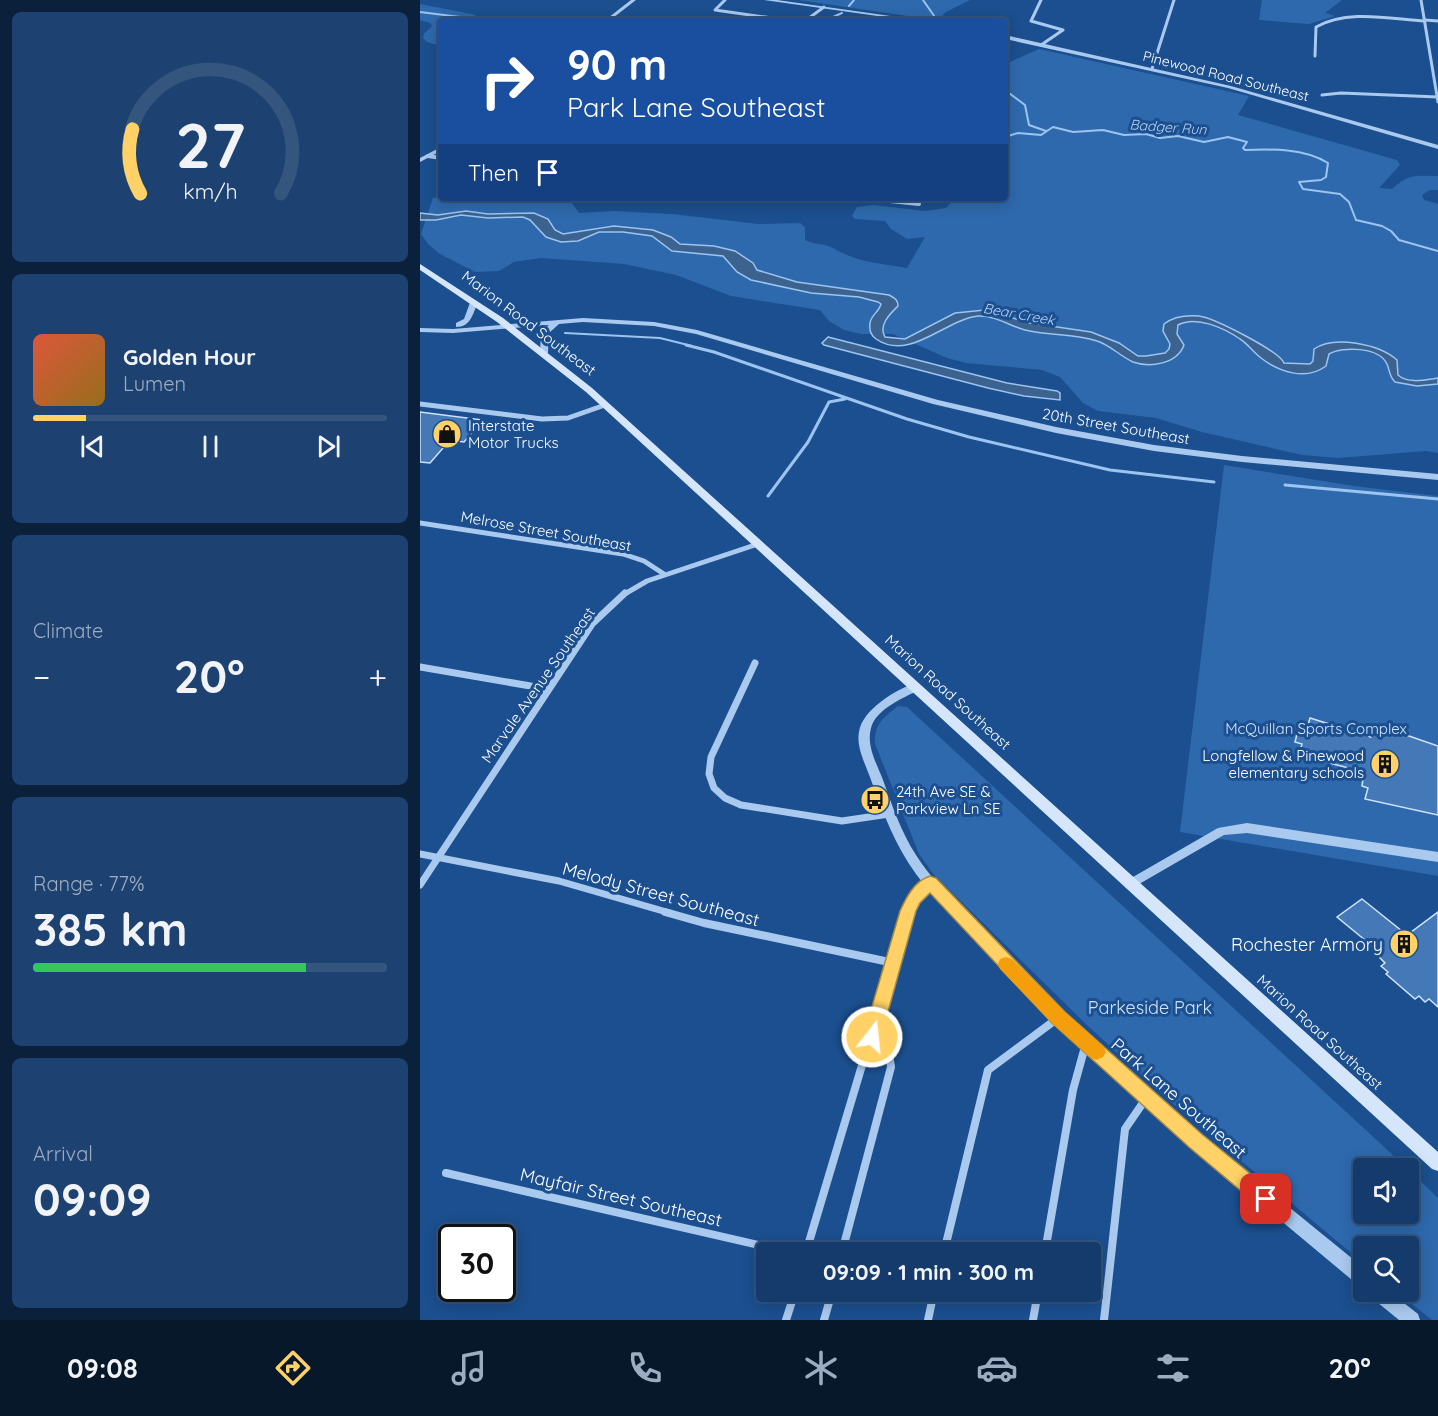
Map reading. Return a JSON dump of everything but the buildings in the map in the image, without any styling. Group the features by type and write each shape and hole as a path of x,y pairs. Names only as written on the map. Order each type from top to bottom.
{"main road":[{"name":"Marion Road Southeast","path":"420,266 544,353 605,405 1438,1163"}],"street":[{"path":"610,18 634,0"},
{"path":"725,0 715,10 772,18"},
{"path":"769,0 903,18"},
{"path":"1041,0 1032,21 1063,30 1041,45"},
{"path":"1152,69 1174,0"},
{"path":"1322,95 1341,93 1438,99 1421,0"},
{"path":"810,18 824,7"},
{"path":"1315,56 1315,29 1317,25 1326,21 1355,17 1438,21"},
{"name":"Pinewood Road Southeast","path":"1008,38 1254,93 1438,147"},
{"path":"420,160 438,151"},
{"path":"428,156 438,158"},
{"path":"890,201 919,204"},
{"path":"459,325 467,320 474,302"},
{"name":"20th Street Southeast","path":"420,328 447,332 586,314 658,319 708,331 966,410 1095,438 1242,459 1438,477"},
{"name":"20th Street Southeast","path":"420,328 610,320 673,327 797,360"},
{"path":"544,353 546,330 562,321"},
{"path":"420,404 542,419 568,418 605,405"},
{"name":"Melrose Street Southeast","path":"420,523 623,554 644,561 664,574"},
{"name":"Marvale Avenue Southeast","path":"420,885 592,624 612,604 633,588 664,574 708,563 758,544"},
{"path":"755,663 711,757 708,769 709,778 716,792 730,801 741,804 824,820 850,821 889,814"},
{"path":"420,667 548,689"},
{"name":"Park Lane Southeast","path":"915,687 876,713 869,720 864,732 867,755 889,814 910,857 930,883 1058,1018 1196,1142 1353,1270"},
{"path":"1130,884 1222,831 1247,828 1438,857"},
{"name":"Melody Street Southeast","path":"420,854 581,886 704,923 894,963"},
{"path":"809,1242 911,903 930,883"},
{"path":"946,1242 988,1070 1058,1018"},
{"path":"845,1242 891,1067 892,1057 888,1047 883,1040 872,1037"},
{"path":"1047,1242 1072,1090 1086,1043"},
{"path":"1104,1320 1125,1129 1147,1096"},
{"name":"Mayfair Street Southeast","path":"446,1173 756,1244"},
{"path":"786,1320 792,1302"},
{"path":"824,1320 829,1302"},
{"path":"928,1320 932,1302"},
{"path":"1033,1320 1036,1302"},
{"path":"1390,1302 1412,1320"}],"green space":[{"path":"798,0 970,0 946,12 940,18 921,18"},
{"path":"1262,0 1342,0 1325,13 1335,16 1309,24 1259,20"},
{"path":"420,4 482,18 438,18 438,45 427,42 423,38 432,26 420,20"},
{"path":"1039,49 1249,96 1238,115 1397,160 1400,165 1379,188 1392,189 1413,176 1438,176 1438,190 1430,190 1422,195 1424,200 1438,204 1438,453 1426,451 1338,458 1302,455 1202,432 1156,418 1098,411 1083,403 1060,377 1042,370 966,363 947,358 893,334 861,334 844,330 829,321 820,310 731,296 676,275 624,264 541,258 514,262 499,271 475,272 440,254 428,244 421,234 433,198 438,197 438,201 571,201 579,213 614,211 672,214 759,224 800,223 805,227 805,240 808,242 830,246 860,260 907,268 925,237 907,239 891,229 885,221 855,219 852,216 857,207 873,205 925,211 946,208 952,201 1008,201 1008,63"},
{"name":"McQuillan Sports Complex","path":"1224,465 1354,486 1438,496 1438,876 1180,832"},
{"name":"Parkeside Park","path":"898,706 907,707 1396,1158 1353,1158 1353,1224 1419,1224 1419,1180 1438,1198 1438,1320 1432,1320 1410,1302 1419,1302 1419,1236 1353,1236 1353,1255 1171,1102 1088,1026 934,875 919,854 875,744 878,726"}],"shaded area":[{"path":"466,211 488,214 534,213 548,219 555,230 563,234 614,226 653,230 671,237 680,244 714,246 735,251 753,263 757,270 797,282 889,295 896,300 898,306 884,324 885,337 905,339 955,313 985,310 1030,323 1091,332 1119,343 1138,356 1146,356 1165,353 1169,349 1170,344 1163,331 1164,324 1180,317 1199,316 1218,322 1245,336 1271,351 1284,363 1310,364 1313,361 1314,349 1333,343 1356,343 1389,354 1397,360 1398,375 1402,378 1417,381 1438,378 1438,384 1417,386 1395,382 1383,358 1369,351 1351,349 1329,354 1326,366 1318,371 1301,374 1284,371 1268,363 1243,341 1226,331 1210,324 1193,321 1178,325 1177,334 1184,345 1175,357 1162,363 1147,365 1133,362 1106,345 1088,338 1025,330 984,316 965,319 914,343 902,346 889,345 876,339 870,332 871,320 881,304 878,302 859,297 811,293 751,280 737,272 723,256 672,251 652,236 623,232 599,232 578,241 561,242 546,237 530,220 523,217 488,218 461,215 436,220 420,220 420,213 438,215"},
{"path":"828,337 1007,383 1057,391 1060,393 1060,400 1024,396 988,388 824,345 822,343"}],"waterway":[{"path":"849,6 854,0"},
{"path":"923,0 936,18"},
{"name":"Badger Run","path":"420,12 468,18"},
{"path":"831,18 842,13"},
{"path":"1008,92 1025,105 1029,125 1046,131"},
{"name":"Badger Run","path":"1008,136 1018,133 1041,135 1053,127 1073,132 1103,130 1124,135 1146,134 1160,138 1178,136 1204,142 1228,137 1247,142 1243,148 1245,150 1277,150 1309,154 1328,163 1326,177 1321,180 1299,182 1303,189 1340,194 1349,202 1356,220 1382,226 1391,231 1399,240 1438,251"},
{"path":"565,333 660,338 692,346"},
{"path":"686,345 714,352 907,419 969,437 1110,470 1214,482"},
{"path":"768,496 808,442 829,402 845,399"},
{"path":"1285,485 1438,499"}],"slow traffic":[{"path":"1006,964 1058,1018 1096,1052"}],"place":[{"name":"Interstate Motor Trucks","path":"447,434"},
{"name":"Longfellow & Pinewood elementary schools","path":"1385,764"},
{"name":"24th Ave SE & Parkview Ln SE","path":"875,800"},
{"name":"Rochester Armory","path":"1404,944"}],"route":[{"path":"872,1037 911,903 930,883 1058,1018 1196,1142 1266,1199"}],"water label":[{"name":"Bear Creek","path":"1019,314"}]}
